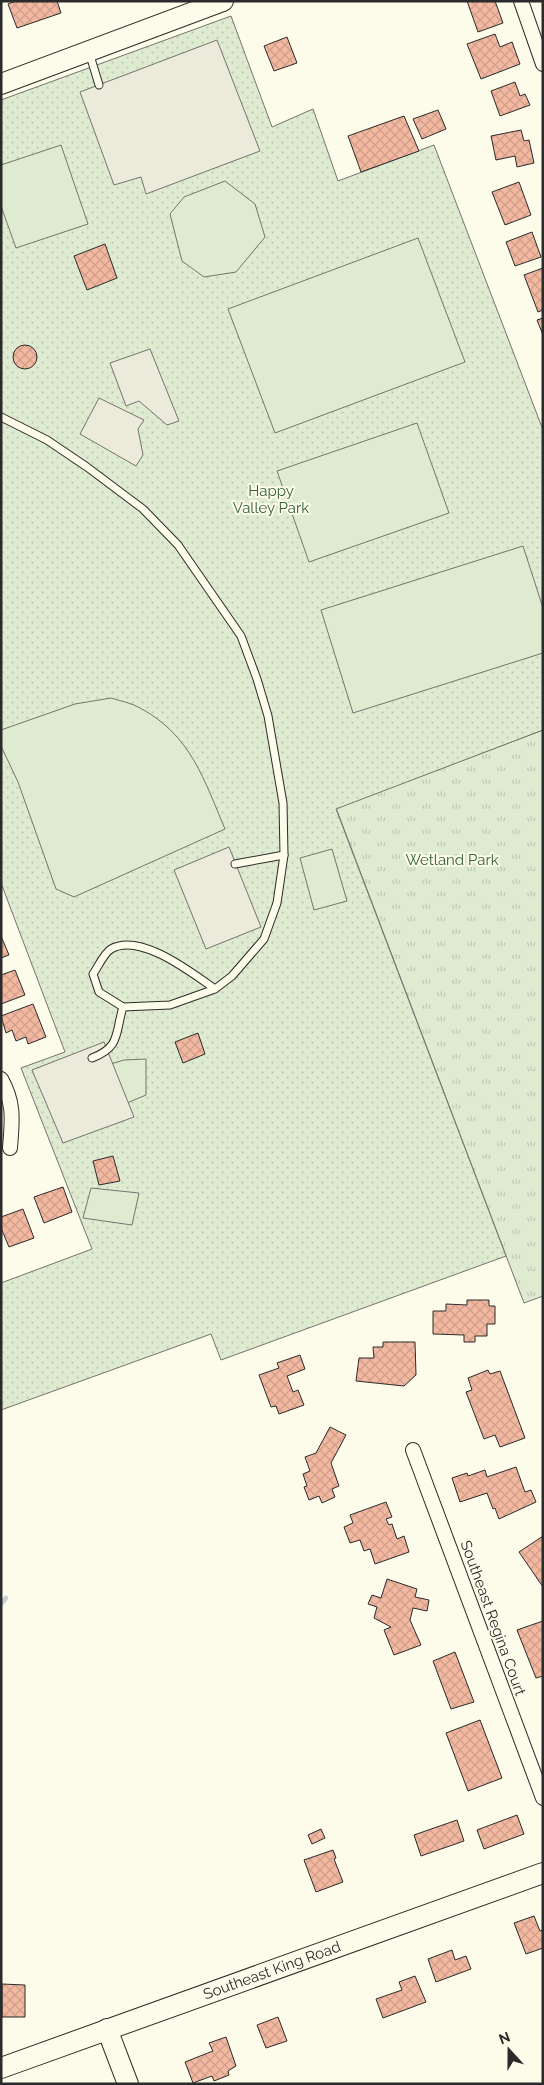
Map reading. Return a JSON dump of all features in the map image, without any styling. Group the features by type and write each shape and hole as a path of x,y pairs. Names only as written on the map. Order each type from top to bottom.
{"main road":[{"path":"1,84 223,1"},
{"name":"Southeast King Road","path":"1,2068 543,1873"},
{"path":"107,2029 128,2084"}],"street":[{"path":"521,1 543,64"},
{"path":"1,1079 9,1093 13,1111 10,1148"},
{"name":"Southeast Regina Court","path":"413,1450 543,1798"}],"lane":[{"path":"89,52 99,85"},
{"path":"1,417 48,440 143,509 178,545 241,636 268,716 283,803 284,855 277,903 264,939 232,976 215,989 170,1006 123,1008 99,992 93,974 109,949 124,944 140,946 176,961 215,989"},
{"path":"236,864 284,855"},
{"path":"92,1058 107,1051 115,1042 123,1008"}],"green space":[{"name":"Happy Valley Park","path":"231,16 272,127 313,109 338,181 434,145 543,430 543,730 336,809 506,1256 221,1360 211,1334 1,1410 1,1283 92,1249 21,1068 65,1052 1,883 1,100"},
{"path":"61,145 88,224 16,248 1,206 1,165"},
{"path":"225,181 255,204 265,237 236,272 204,277 182,261 170,214 184,197"},
{"path":"418,238 465,362 275,433 228,309"},
{"path":"417,423 449,513 309,562 277,471"},
{"path":"523,546 543,608 543,653 353,713 321,610"},
{"path":"111,698 140,708 172,731 194,760 225,829 74,897 56,889 18,782 1,746 1,730 75,704"},
{"name":"Wetland Park","path":"543,730 543,1296 524,1303 336,808"},
{"path":"332,849 347,901 314,910 300,858"},
{"path":"146,1059 146,1095 120,1106 104,1066 124,1060"},
{"path":"91,1188 139,1193 132,1225 83,1218"}],"shaded area":[{"path":"217,40 260,151 146,194 141,177 114,185 80,92"},
{"path":"150,349 179,421 167,425 139,401 126,406 110,363"},
{"path":"99,398 144,420 138,429 143,455 136,466 80,434"},
{"path":"229,847 261,927 206,949 174,870"},
{"path":"104,1042 134,1117 63,1143 32,1070"}],"building":[{"path":"16,1 57,1 61,13 17,28 8,4"},
{"path":"467,1 495,1 503,23 478,32"},
{"path":"495,34 500,47 512,42 520,64 481,79 467,44"},
{"path":"287,37 297,63 274,71 264,46"},
{"path":"515,82 520,96 525,94 530,105 500,116 491,91"},
{"path":"438,110 446,129 422,139 413,119"},
{"path":"404,116 419,151 361,172 348,136"},
{"path":"521,130 524,141 529,140 534,163 517,167 515,156 496,160 491,136"},
{"path":"519,182 531,215 505,225 492,192"},
{"path":"532,232 541,257 515,266 506,242"},
{"path":"105,244 117,278 87,290 74,256"},
{"path":"543,268 543,310 538,312 524,275"},
{"path":"543,318 543,335 537,320"},
{"path":"25,345 30,346 36,352 36,362 30,368 25,369 20,368 14,362 13,357 14,352 20,346"},
{"path":"1,936 9,955 1,958"},
{"path":"15,970 25,995 1,1004 1,975"},
{"path":"33,1004 46,1037 28,1044 26,1037 16,1041 12,1030 6,1033 1,1016"},
{"path":"198,1033 205,1054 183,1063 175,1042"},
{"path":"113,1156 120,1181 99,1185 93,1161"},
{"path":"63,1187 72,1212 44,1223 34,1197"},
{"path":"23,1209 34,1238 9,1247 1,1228 1,1217"},
{"path":"467,1300 489,1300 489,1306 495,1306 495,1324 487,1324 487,1336 475,1336 475,1342 464,1342 464,1335 433,1334 433,1311 446,1311 446,1304 467,1305"},
{"path":"383,1342 415,1342 416,1375 404,1386 356,1381 359,1358 374,1358 373,1347 383,1347"},
{"path":"300,1355 305,1369 287,1376 293,1392 298,1390 304,1405 279,1414 276,1406 271,1407 259,1375 279,1368 277,1363"},
{"path":"488,1370 490,1374 500,1371 525,1438 500,1447 495,1435 484,1439 466,1392 472,1390 468,1378"},
{"path":"330,1427 346,1435 331,1463 339,1486 332,1489 335,1497 322,1503 319,1496 309,1500 304,1487 307,1486 303,1474 310,1471 305,1457 316,1453"},
{"path":"516,1467 525,1492 531,1490 536,1502 499,1519 487,1493 460,1502 452,1478 467,1473 468,1476 485,1470 487,1477"},
{"path":"386,1502 392,1517 386,1519 389,1525 392,1524 397,1539 404,1536 409,1552 375,1564 370,1549 364,1551 360,1540 350,1543 344,1527 353,1523 350,1515"},
{"path":"543,1536 543,1587 519,1552"},
{"path":"387,1579 417,1589 415,1597 429,1600 427,1611 413,1608 410,1620 421,1645 394,1655 384,1630 391,1627 374,1618 377,1607 368,1604 372,1595 381,1598"},
{"path":"543,1621 543,1676 536,1678 517,1630"},
{"path":"455,1652 474,1702 451,1709 433,1661"},
{"path":"480,1720 502,1778 468,1791 446,1733"},
{"path":"517,1815 524,1834 484,1849 477,1830"},
{"path":"457,1820 464,1841 421,1856 414,1835"},
{"path":"321,1829 325,1838 312,1844 308,1835"},
{"path":"333,1850 336,1858 334,1859 343,1882 316,1892 304,1860"},
{"path":"534,1916 540,1931 543,1930 543,1948 526,1954 514,1923"},
{"path":"452,1950 455,1960 466,1956 471,1969 436,1982 428,1959"},
{"path":"415,1976 426,2002 383,2018 376,1999 402,1990 399,1982"},
{"path":"2,1984 25,1985 25,2017 2,2017"},
{"path":"278,2017 287,2041 266,2048 257,2025"},
{"path":"226,2037 236,2066 228,2071 229,2075 214,2081 212,2076 193,2083 185,2062 213,2051 209,2043"}],"waterway":[{"path":"1,1604 6,1598"}]}
